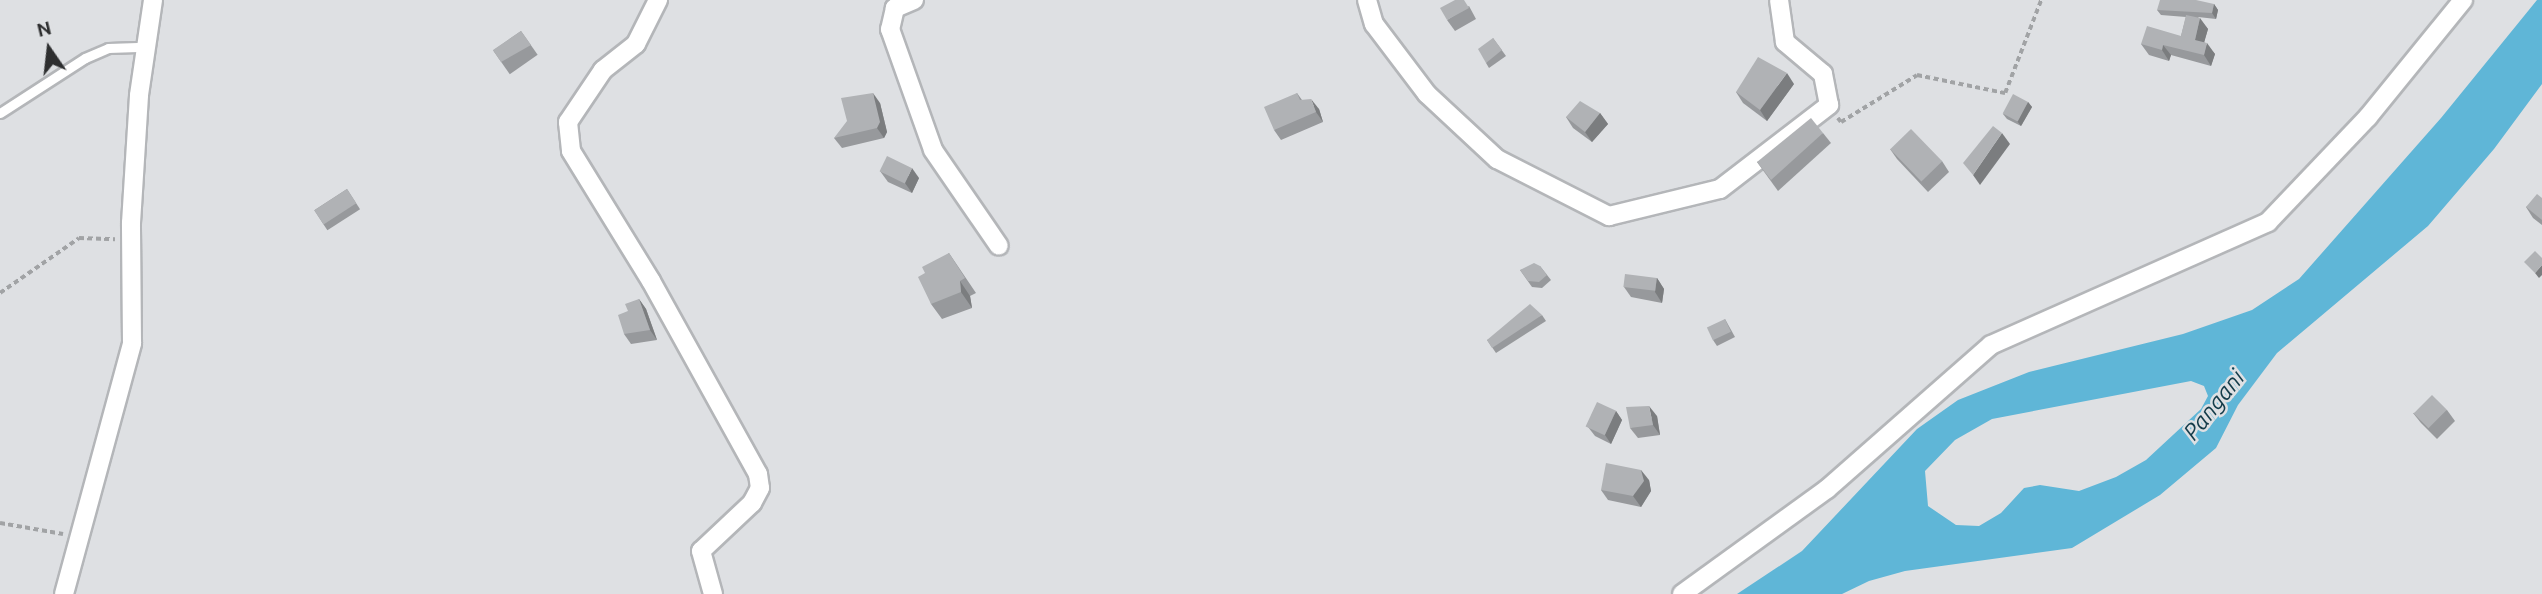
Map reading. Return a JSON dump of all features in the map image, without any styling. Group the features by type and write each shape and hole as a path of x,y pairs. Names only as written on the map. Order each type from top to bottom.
{"street":[{"path":"64,594 132,343 131,239 145,47 153,0"},
{"path":"658,0 636,44 603,70 568,122 571,151 650,281 758,474 760,488 752,503 701,551 713,594"},
{"path":"914,0 895,8 890,29 933,150 999,246"},
{"path":"1367,0 1374,24 1427,94 1497,159 1609,216 1720,190 1829,105 1823,74 1785,42 1779,0"},
{"path":"1682,594 1827,489 1991,345 2269,222 2368,117 2463,0"}],"lane":[{"path":"0,113 85,58 108,48 145,47"}],"path":[{"path":"1829,105 1841,122 1917,75 2005,93 2041,0"},
{"path":"0,293 79,238 131,239"},
{"path":"0,523 79,537"}],"water":[{"name":"Pangani","path":"2537,0 2542,0 2542,84 2494,149 2428,226 2277,353 2238,405 2216,448 2160,495 2072,548 1905,571 1869,581 1842,594 1737,594 1802,551 1917,429 1958,400 2029,372 2183,334 2252,310 2299,279 2441,118","holes":["2191,381 2204,386 2208,396 2201,409 2146,460 2116,477 2079,491 2040,485 2024,488 2001,513 1979,526 1956,525 1928,506 1925,471 1955,440 1992,419"]}],"building":[{"path":"1455,0 1464,0 1469,8 1447,20 1440,8"},
{"path":"2160,0 2196,0 2214,4 2212,13 2157,10"},
{"path":"2186,15 2200,18 2195,40 2207,43 2204,55 2163,45 2162,50 2141,44 2147,26 2181,36"},
{"path":"521,31 531,45 501,62 493,50"},
{"path":"1493,38 1502,50 1486,63 1478,49"},
{"path":"1758,57 1787,73 1760,110 1736,92"},
{"path":"873,93 880,122 877,128 834,138 847,121 841,98"},
{"path":"1297,93 1300,100 1311,99 1316,112 1274,130 1264,107"},
{"path":"2013,94 2028,102 2018,121 2003,113"},
{"path":"1580,101 1600,113 1585,132 1566,117"},
{"path":"1811,118 1823,133 1771,180 1757,162"},
{"path":"1993,126 2002,133 1973,175 1963,163"},
{"path":"1911,129 1942,161 1921,182 1890,149"},
{"path":"887,156 912,168 905,184 880,171"},
{"path":"347,189 356,203 324,224 314,210"},
{"path":"2537,194 2542,198 2542,220 2526,207"},
{"path":"2535,251 2542,258 2542,265 2535,273 2524,262"},
{"path":"949,253 965,278 960,281 961,292 931,304 918,277 925,273 922,267"},
{"path":"1534,263 1547,275 1539,282 1528,281 1520,270"},
{"path":"1625,274 1657,278 1655,291 1623,287"},
{"path":"639,299 650,330 624,334 618,315 628,311 625,304"},
{"path":"1530,304 1542,315 1492,348 1487,340"},
{"path":"1725,319 1731,332 1713,340 1707,327"},
{"path":"2432,395 2447,410 2428,428 2414,413"},
{"path":"1597,402 1616,411 1605,435 1586,426"},
{"path":"1649,406 1653,425 1630,428 1626,407"},
{"path":"1606,463 1641,470 1644,481 1633,496 1601,490"}]}
